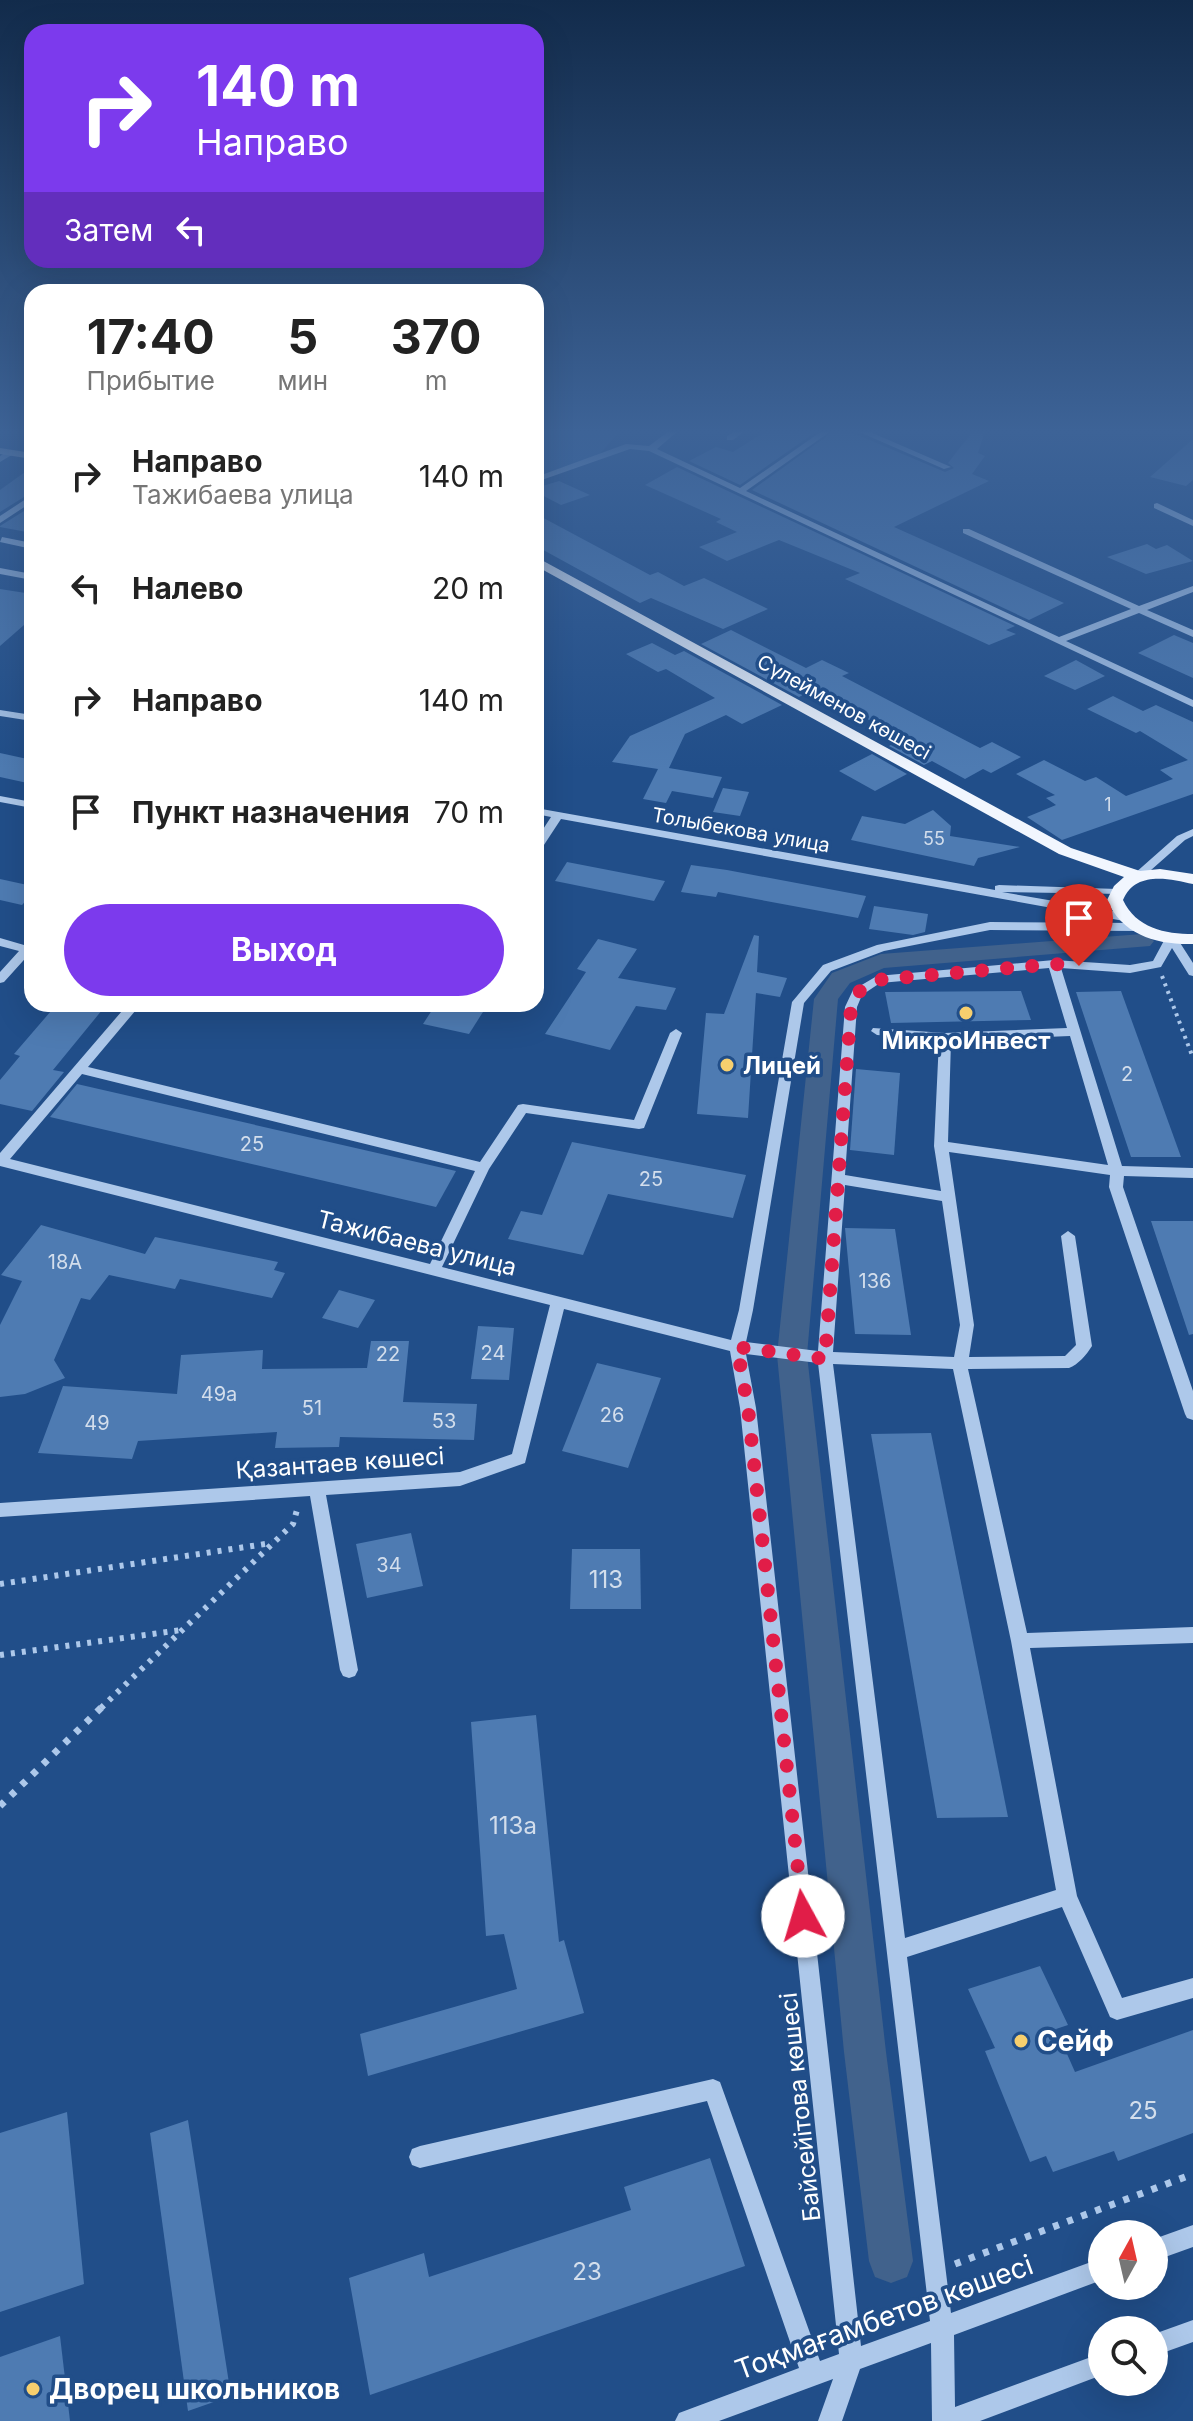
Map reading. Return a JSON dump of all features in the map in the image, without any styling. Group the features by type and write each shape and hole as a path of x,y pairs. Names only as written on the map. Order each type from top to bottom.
{"main road":[{"name":"Сүлейменов көшесі","path":"544,565 1065,851 1138,876 1171,874 1193,879"},
{"path":"1138,876 1117,892 1115,900 1131,922 1171,938 1193,939"}],"street":[{"path":"851,544 1062,639 1193,704"},
{"path":"994,544 1193,634"},
{"path":"0,571 24,576"},
{"path":"1062,639 1193,589"},
{"path":"0,713 24,717"},
{"path":"0,799 24,804"},
{"name":"Толыбекова улица","path":"544,812 939,885"},
{"path":"544,837 558,815"},
{"path":"1138,876 1181,838 1193,832"},
{"path":"939,885 1117,892"},
{"path":"939,885 1131,922"},
{"name":"Байсейітова көшесі","path":"830,2421 851,2361 750,1424 737,1347 746,1310 798,1002 827,968 881,948 990,926 1131,922"},
{"path":"1088,2369 946,2421 942,2328 825,1359 838,1179 851,1007 857,993 877,980 1054,964 1130,969 1157,964 1171,938 1193,972"},
{"path":"0,942 24,946"},
{"path":"0,979 24,953"},
{"path":"1054,964 1117,1171 1116,1187 1193,1414"},
{"path":"0,1161 128,1012"},
{"path":"877,1031 945,1037 1075,1032"},
{"path":"434,1270 483,1168 523,1108 639,1125 676,1033"},
{"path":"945,1037 941,1146 967,1325 960,1365 1020,1641 1067,1896 1117,2010 1193,1988"},
{"path":"79,1069 483,1168"},
{"path":"941,1146 1117,1171 1193,1173"},
{"name":"Тажибаева улица","path":"0,1161 737,1347 825,1359 960,1365 1069,1362 1084,1346 1068,1236"},
{"path":"838,1179 949,1197"},
{"name":"Қазантаев көшесі","path":"0,1510 460,1479 519,1458 558,1302"},
{"path":"310,1489 349,1670"},
{"path":"1020,1641 1193,1635"},
{"path":"896,1951 1067,1896"},
{"path":"420,2157 713,2089 813,2375"},
{"path":"1168,2245 1193,2236"},
{"name":"Тоқмағамбетов көшесі","path":"687,2421 1088,2274"},
{"path":"1168,2340 1193,2331"}],"path":[{"path":"1157,964 1193,1058"},
{"path":"0,1806 293,1524 310,1489"},
{"path":"0,1584 273,1543"},
{"path":"0,1655 183,1630"},
{"path":"935,2272 1193,2174"}],"building":[{"path":"544,544 592,544 650,575 658,572 684,586 704,578 768,609 723,629 651,598 640,603 544,550"},
{"path":"707,544 769,544 727,561 699,547"},
{"path":"789,544 841,544 1015,626 1006,630 1016,634 989,645 845,579 860,573"},
{"path":"867,544 932,544 1064,603 1029,620"},
{"path":"1147,544 1156,549 1167,545 1193,561 1146,574 1107,557"},
{"path":"0,589 24,593 24,625 0,646"},
{"path":"731,630 806,668 822,660 849,673 842,676 980,748 992,742 1021,757 991,773 983,769 965,779 932,761 924,765 889,746 906,737 809,692 799,697 701,644"},
{"path":"1174,635 1193,643 1193,678 1138,653"},
{"path":"652,643 675,655 684,651 782,705 742,724 726,715 685,734 669,768 722,777 713,798 672,791 666,803 643,799 658,769 612,762 630,736 715,698 666,669 658,672 626,654"},
{"path":"1076,660 1105,676 1075,690 1044,676"},
{"path":"1113,696 1143,711 1156,705 1193,722 1193,794 1062,840 1027,817 1056,805 1046,798 1055,795 1016,774 1044,760 1085,781 1096,777 1126,796 1173,779 1160,770 1188,760 1140,731 1136,733 1087,709"},
{"path":"0,753 24,758 24,782 0,777"},
{"path":"872,754 907,774 875,791 839,771"},
{"path":"723,788 749,792 740,816 713,812"},
{"path":"933,810 951,826 950,836 1020,847 978,858 974,866 851,840 862,816 905,824"},
{"path":"567,862 665,881 654,901 555,881"},
{"path":"691,865 866,896 858,918 718,892 716,897 681,892"},
{"path":"0,879 24,884 22,905 0,900"},
{"path":"874,906 928,914 925,932 913,935 869,929"},
{"name":"Лицей","path":"754,935 759,936 757,972 787,978 780,997 756,993 748,1118 697,1114 706,1013 724,1014"},
{"path":"598,939 637,949 618,978 676,988 666,1010 636,1006 610,1050 545,1034 586,972 577,969"},
{"path":"1021,991 1031,1020 891,1023 885,992"},
{"path":"1121,991 1181,1157 1131,1157 1076,992"},
{"path":"50,1012 100,1012 53,1070 64,1072 32,1111 0,1104 0,1080 20,1056 14,1054"},
{"path":"431,1012 483,1012 469,1034 423,1024"},
{"path":"856,1069 900,1073 894,1155 850,1150"},
{"path":"77,1084 456,1171 436,1207 50,1117"},
{"path":"572,1142 746,1175 733,1218 608,1194 583,1255 508,1239 521,1211 542,1215"},
{"path":"1151,1221 1193,1221 1193,1334 1189,1335"},
{"path":"41,1225 145,1254 155,1237 278,1262 274,1270 285,1273 272,1298 180,1279 175,1289 109,1275 90,1300 81,1298 54,1360 65,1378 25,1394 0,1397 0,1325 22,1281 1,1275"},
{"path":"845,1228 895,1229 911,1335 855,1334"},
{"path":"339,1290 375,1300 358,1328 322,1318"},
{"path":"478,1326 514,1328 509,1380 471,1379"},
{"path":"371,1341 409,1341 403,1402 477,1404 474,1440 340,1437 339,1447 275,1448 277,1432 138,1441 132,1459 38,1453 63,1386 177,1394 181,1355 263,1350 262,1369 367,1368"},
{"path":"597,1363 661,1378 628,1468 562,1451"},
{"path":"931,1433 1008,1817 937,1818 871,1434"},
{"path":"411,1533 423,1586 367,1598 356,1544"},
{"path":"572,1549 640,1549 641,1609 570,1609"},
{"path":"536,1715 559,1942 564,1940 584,2013 368,2076 360,2034 517,1989 504,1934 486,1936 471,1722"},
{"path":"1040,1966 1068,2025 1056,2029 1075,2072 1193,2030 1193,2133 1118,2161 1114,2151 1053,2172 1046,2156 1030,2162 985,2051 995,2048 968,1989"},
{"path":"67,2112 84,2284 0,2312 0,2133"},
{"path":"188,2120 231,2396 188,2411 150,2133"},
{"path":"710,2158 745,2266 370,2395 349,2278 424,2253 429,2277 631,2210 624,2187"},
{"name":"Дворец школьников","path":"60,2336 70,2421 0,2421 0,2357"}],"waterway":[{"path":"891,2261 865,2052 792,1355 826,999 841,978 881,961 1142,941"}],"place":[{"name":"МикроИнвест","path":"966,1013"},
{"name":"Лицей","path":"727,1065"},
{"name":"Сейф","path":"1021,2041"},
{"name":"Дворец школьников","path":"33,2389"}],"route":[{"path":"803,1916 748,1408 737,1347 825,1359 851,1007 857,993 877,980 1054,964 1079,966"}]}
